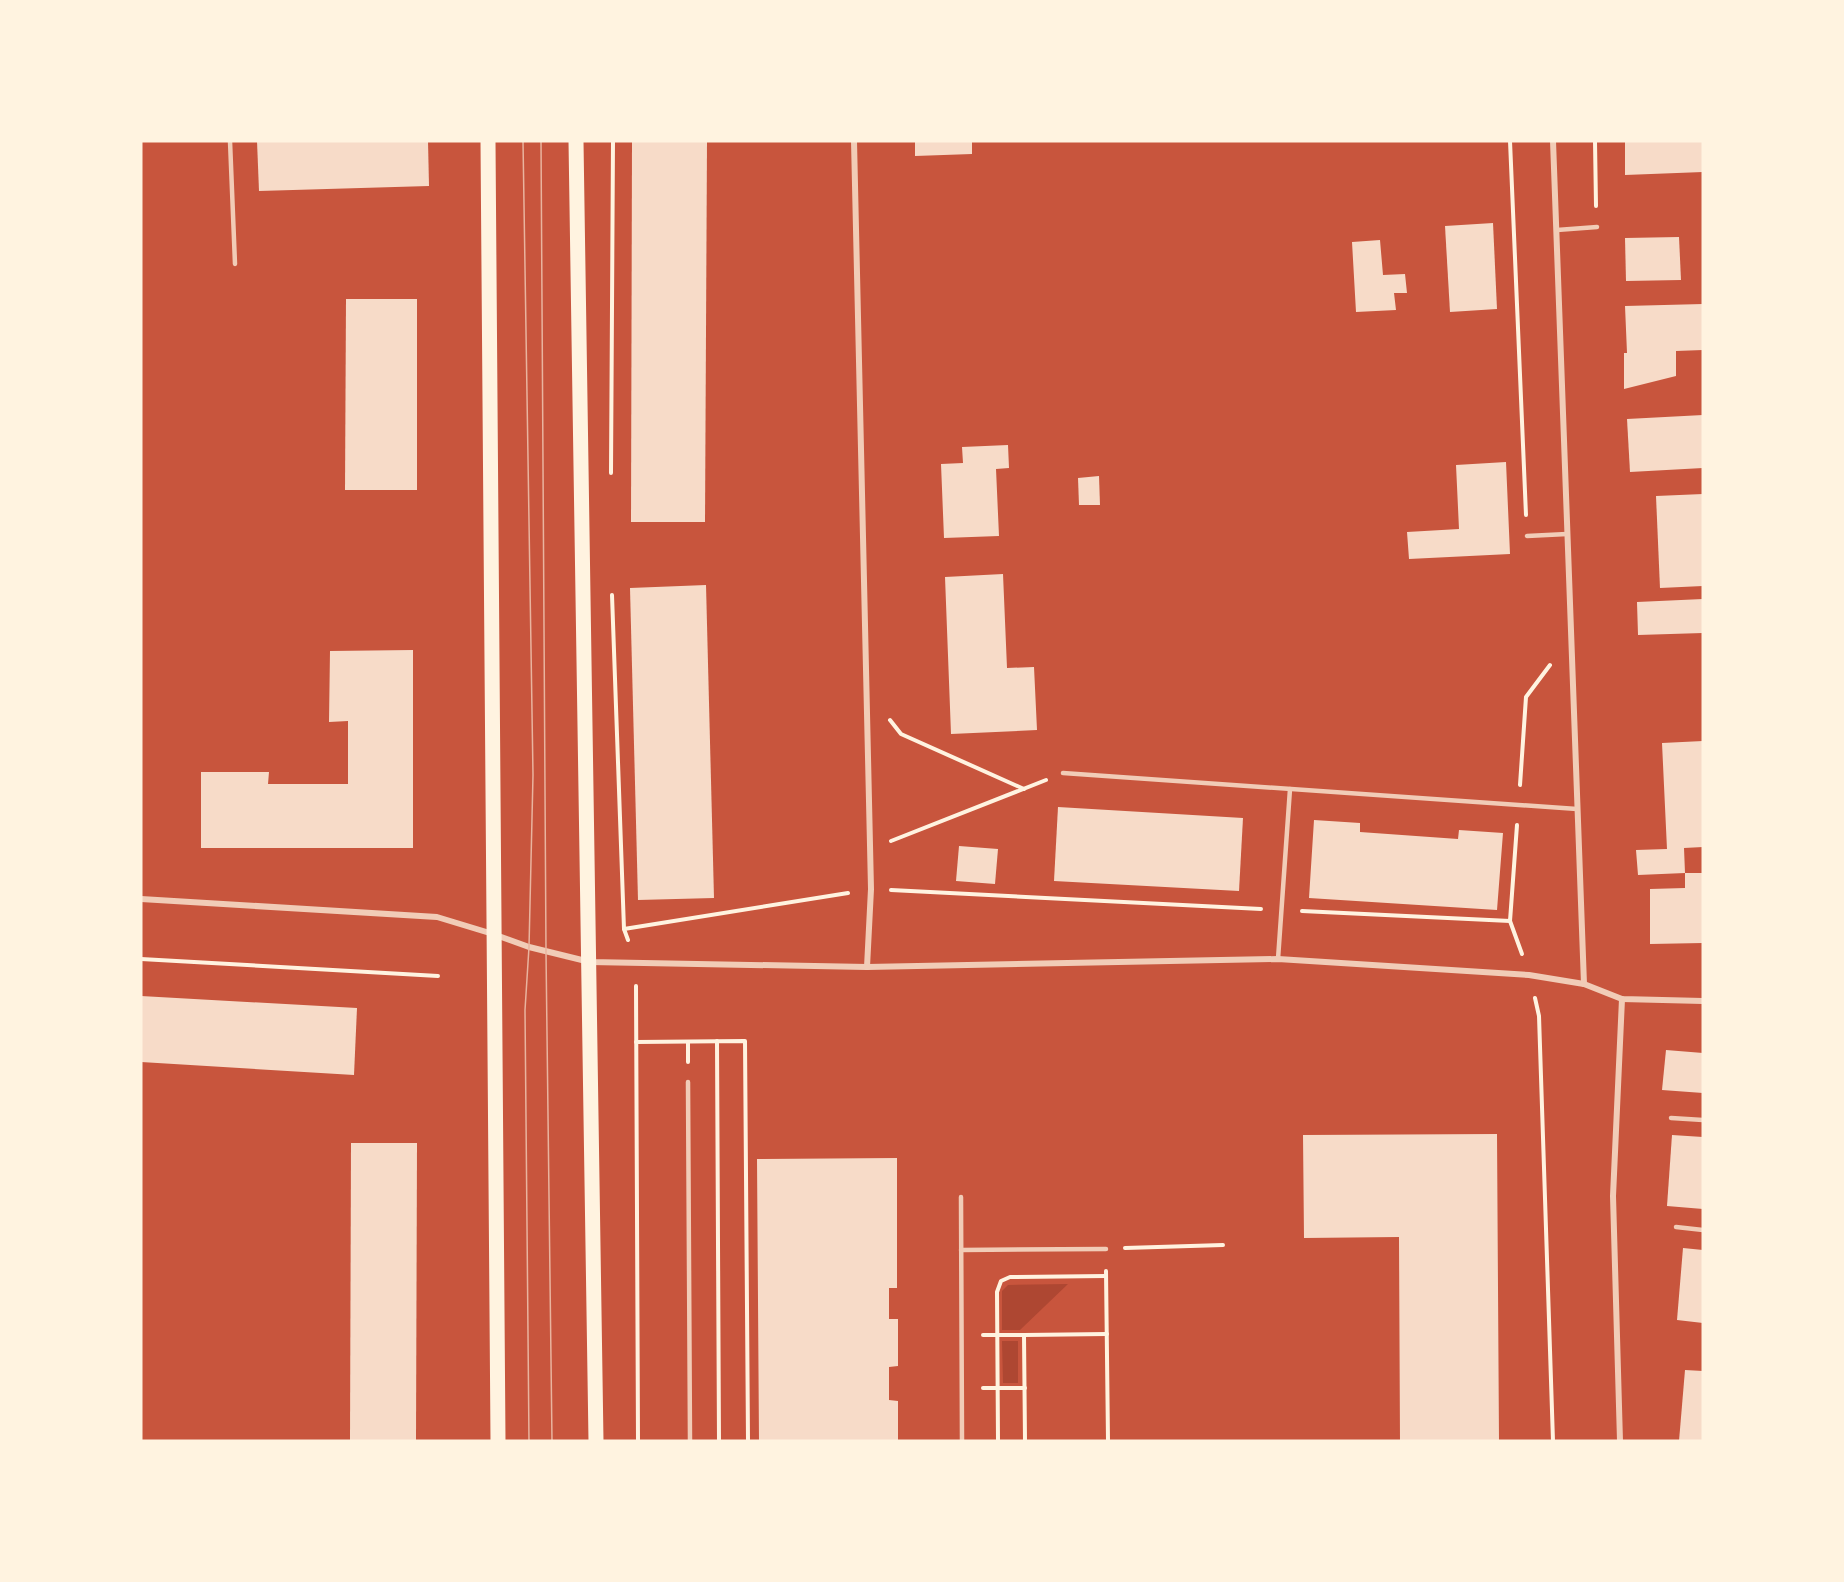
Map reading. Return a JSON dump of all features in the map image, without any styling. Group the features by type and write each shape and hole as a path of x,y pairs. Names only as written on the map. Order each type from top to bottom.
{"main road":[{"path":"488,141 498,1441"},
{"path":"576,141 596,1441"}],"street":[{"path":"854,141 871,889 867,967"},
{"path":"1553,141 1584,984"},
{"path":"141,899 437,917 493,933 529,947 590,962 867,967 1278,959 1528,975 1584,984 1622,999 1703,1001"},
{"path":"1620,1441 1613,1196 1622,999"}],"lane":[{"path":"230,141 235,264"},
{"path":"1557,230 1597,228"},
{"path":"1527,536 1567,534"},
{"path":"1063,774 1518,803 1577,809"},
{"path":"1278,959 1290,789"},
{"path":"688,1082 690,1441"},
{"path":"1671,1118 1703,1120"},
{"path":"961,1197 962,1441"},
{"path":"1676,1227 1703,1230"},
{"path":"961,1250 1106,1249"}],"path":[{"path":"610,483 613,141"},
{"path":"1510,141 1527,536"},
{"path":"1595,141 1597,228"},
{"path":"612,589 624,929 635,963 638,1441"},
{"path":"624,929 871,889 1510,921 1527,697 1571,635"},
{"path":"866,690 901,734 1024,789"},
{"path":"869,850 1063,774"},
{"path":"141,959 438,976"},
{"path":"1539,1016 1553,1441"},
{"path":"717,1041 719,1441"},
{"path":"636,1042 745,1041 748,1441"},
{"path":"1106,1249 1223,1245"},
{"path":"998,1441 997,1292 1001,1281 1010,1277 1106,1276 1108,1441"},
{"path":"962,1335 1107,1334"},
{"path":"1024,1335 1025,1441"},
{"path":"962,1388 1024,1388"}],"shaded area":[{"path":"1068,1284 1020,1330 1002,1330 1002,1291 1008,1285"},
{"path":"1002,1341 1018,1341 1018,1383 1003,1383"}],"building":[{"path":"257,141 428,141 429,186 259,191"},
{"path":"632,141 707,141 705,522 631,522"},
{"path":"915,141 972,141 972,154 915,156"},
{"path":"1625,141 1703,141 1703,172 1625,175"},
{"path":"1493,223 1497,309 1450,312 1445,226"},
{"path":"1679,237 1681,280 1626,281 1625,238"},
{"path":"1380,240 1383,275 1405,274 1407,293 1394,293 1396,310 1356,312 1352,242"},
{"path":"346,299 417,299 417,490 345,490"},
{"path":"1703,304 1703,350 1676,351 1676,376 1624,389 1624,353 1627,353 1625,306"},
{"path":"1703,415 1703,468 1630,472 1627,419"},
{"path":"1008,445 1009,468 996,469 999,536 944,538 941,464 963,463 962,447"},
{"path":"1506,462 1510,554 1409,559 1407,532 1459,529 1456,465"},
{"path":"1099,476 1100,505 1079,505 1078,478"},
{"path":"1703,494 1703,586 1660,588 1656,496"},
{"path":"1003,574 1007,668 1034,667 1037,730 951,734 945,577"},
{"path":"706,585 714,898 638,900 630,588"},
{"path":"1703,599 1703,633 1638,635 1637,602"},
{"path":"413,650 413,848 201,848 201,772 269,772 268,784 348,784 348,721 329,722 330,651"},
{"path":"1703,741 1703,847 1684,848 1685,873 1638,875 1636,850 1667,849 1662,743"},
{"path":"1058,807 1243,818 1239,891 1054,881"},
{"path":"1314,820 1360,823 1360,832 1458,839 1459,830 1503,833 1497,910 1309,898"},
{"path":"959,846 998,849 995,884 956,881"},
{"path":"1685,873 1703,873 1703,943 1650,944 1650,889 1685,888"},
{"path":"141,996 357,1008 354,1075 141,1062"},
{"path":"1666,1050 1703,1053 1703,1093 1662,1090"},
{"path":"1497,1134 1499,1441 1400,1441 1399,1237 1304,1238 1303,1135"},
{"path":"1672,1135 1703,1137 1703,1209 1667,1206"},
{"path":"351,1143 417,1143 416,1441 350,1441"},
{"path":"897,1158 897,1288 889,1288 889,1319 898,1319 898,1366 889,1367 889,1400 898,1401 898,1441 759,1441 757,1159"},
{"path":"1683,1248 1703,1250 1703,1323 1677,1320"},
{"path":"1685,1370 1703,1371 1703,1441 1679,1441"}],"tram line":[{"path":"523,141 533,775 529,947 525,1010 529,1441"},
{"path":"541,141 546,952 552,1441"}]}
